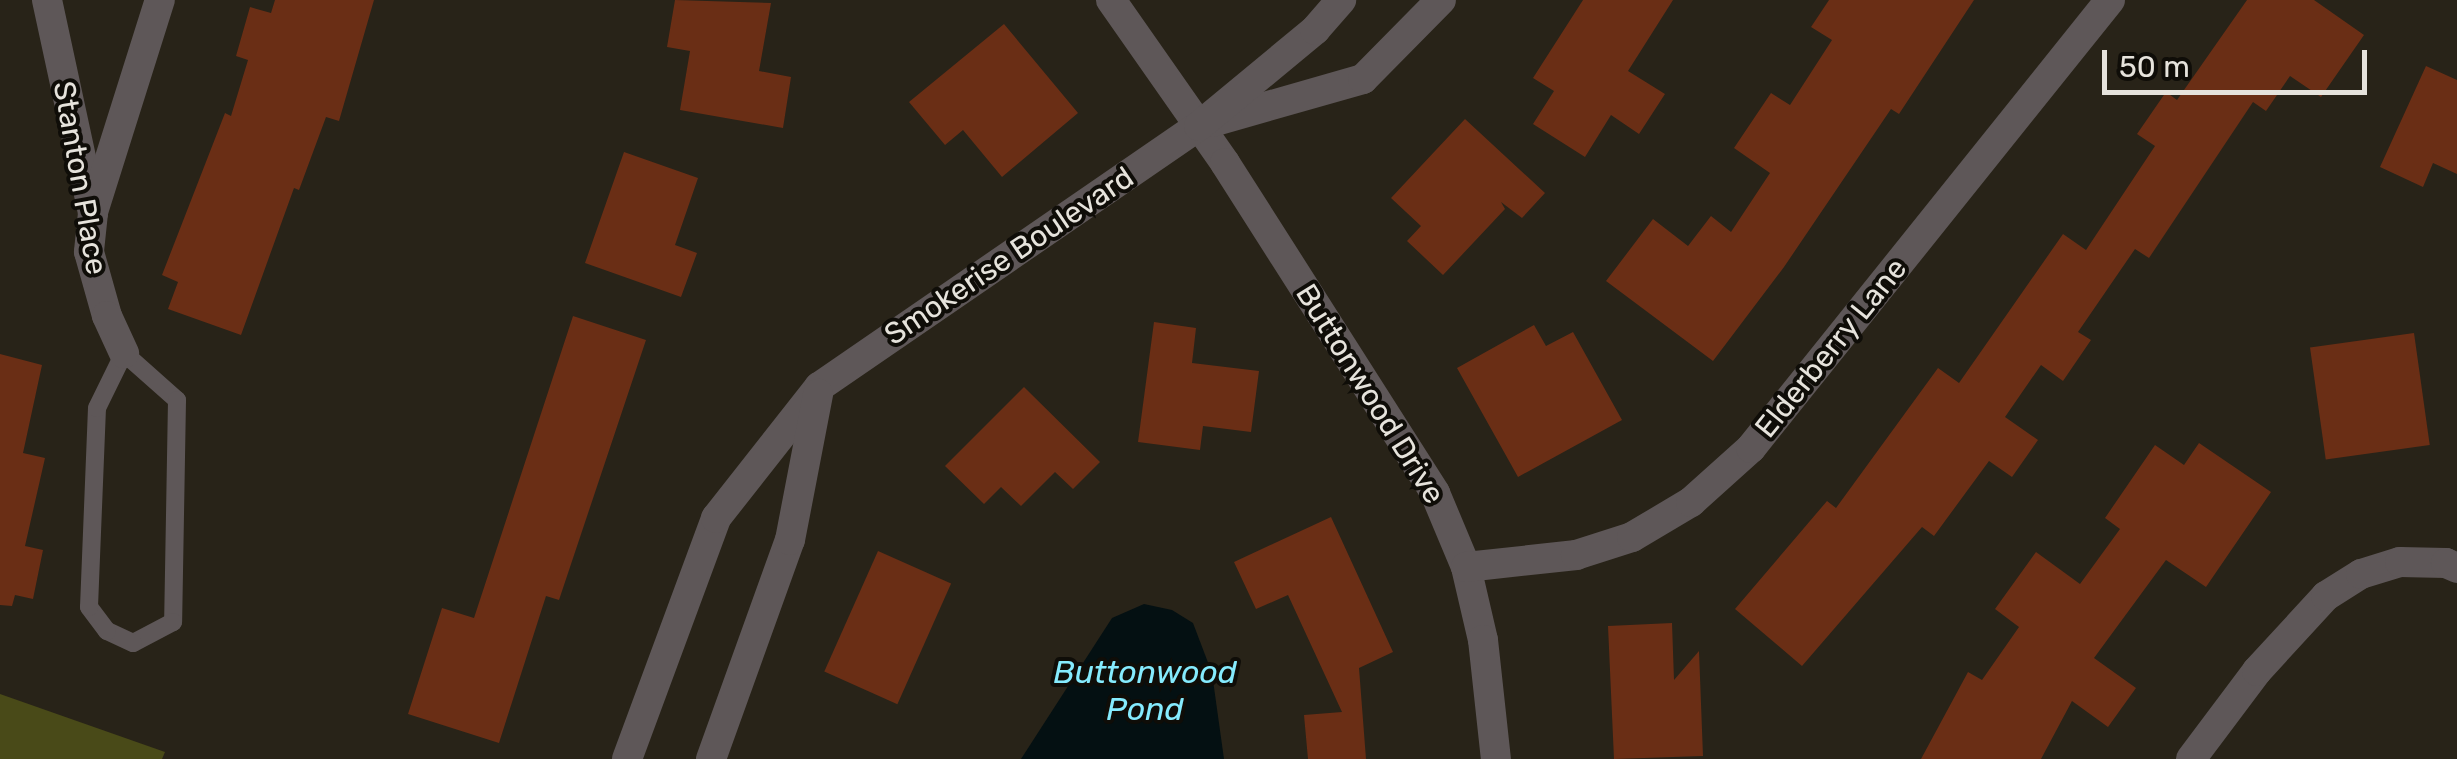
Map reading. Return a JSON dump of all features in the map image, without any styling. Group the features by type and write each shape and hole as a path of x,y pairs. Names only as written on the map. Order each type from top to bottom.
{"street":[{"name":"Stanton Place","path":"47,0 92,213 90,252 107,316 124,354"},
{"path":"92,213 160,0"},
{"name":"Buttonwood Drive","path":"1111,0 1225,163 1435,492 1466,567 1483,640 1496,759"},
{"name":"Smokerise Boulevard","path":"626,759 716,518 819,387 1199,126 1314,30 1342,0"},
{"name":"Smokerise Boulevard","path":"1199,126 1363,79 1442,0"},
{"name":"Elderberry Lane","path":"1466,567 1576,555 1632,537 1692,502 1750,448 2110,0"},
{"path":"710,759 790,540 819,387"},
{"path":"2191,759 2257,671 2326,596 2362,574 2400,562 2446,563 2457,568"}],"lane":[{"path":"124,354 177,400 173,622 133,643 107,631 90,606 97,408 124,354"}],"shaded area":[{"path":"0,694 165,752 162,759 0,759"}],"water":[{"name":"Buttonwood Pond","path":"1144,604 1172,610 1193,623 1212,673 1224,759 1021,759 1112,618"}],"building":[{"path":"275,0 374,0 339,121 326,117 299,190 294,188 241,335 168,309 178,282 162,275 225,113 231,116 248,60 236,56 250,7 271,13"},
{"path":"675,0 771,3 759,71 791,77 783,128 680,110 690,51 667,47"},
{"path":"1583,0 1673,0 1628,71 1665,94 1639,134 1611,115 1585,157 1533,124 1554,91 1533,78"},
{"path":"1829,0 1974,0 1899,114 1891,109 1784,267 1713,361 1606,281 1653,219 1688,246 1711,216 1731,232 1770,173 1734,148 1771,93 1790,105 1832,40 1811,27"},
{"path":"2247,0 2314,0 2364,35 2321,97 2290,76 2266,111 2253,102 2149,258 2135,249 2078,332 2091,340 2063,381 2041,365 2005,417 2038,440 2012,477 1989,461 1934,536 1922,527 1802,666 1735,609 1827,501 1836,508 1938,368 1959,383 2063,234 2086,250 2155,146 2137,134 2166,92 2177,100"},
{"path":"1004,24 1078,113 1002,177 963,130 945,145 909,102"},
{"path":"2426,66 2457,80 2457,174 2433,163 2423,187 2380,167"},
{"path":"1465,119 1545,193 1522,218 1501,202 1505,209 1443,275 1407,241 1421,226 1391,198"},
{"path":"624,152 698,178 675,245 697,253 681,297 585,263"},
{"path":"573,316 646,340 559,600 546,596 499,743 408,714 442,608 474,618"},
{"path":"1154,322 1196,328 1192,363 1259,371 1251,432 1203,426 1200,450 1138,442"},
{"path":"1534,325 1546,346 1573,332 1622,420 1518,477 1457,368"},
{"path":"2414,333 2430,445 2326,460 2310,348"},
{"path":"0,354 42,365 23,453 45,458 25,546 43,550 33,599 15,595 12,606 0,605"},
{"path":"1024,387 1100,462 1073,489 1055,472 1021,506 1001,487 984,504 945,466"},
{"path":"2199,443 2271,492 2206,587 2166,560 2094,658 2136,688 2108,727 2072,701 2041,759 1921,759 1968,672 1982,680 2019,627 1995,609 2036,552 2080,584 2120,529 2105,518 2155,445 2184,465"},
{"path":"1331,517 1393,652 1359,668 1366,759 1308,759 1304,715 1342,712 1288,595 1256,609 1234,562"},
{"path":"878,551 951,584 897,704 824,672"},
{"path":"1672,623 1674,680 1699,651 1703,756 1614,759 1608,626"}]}
